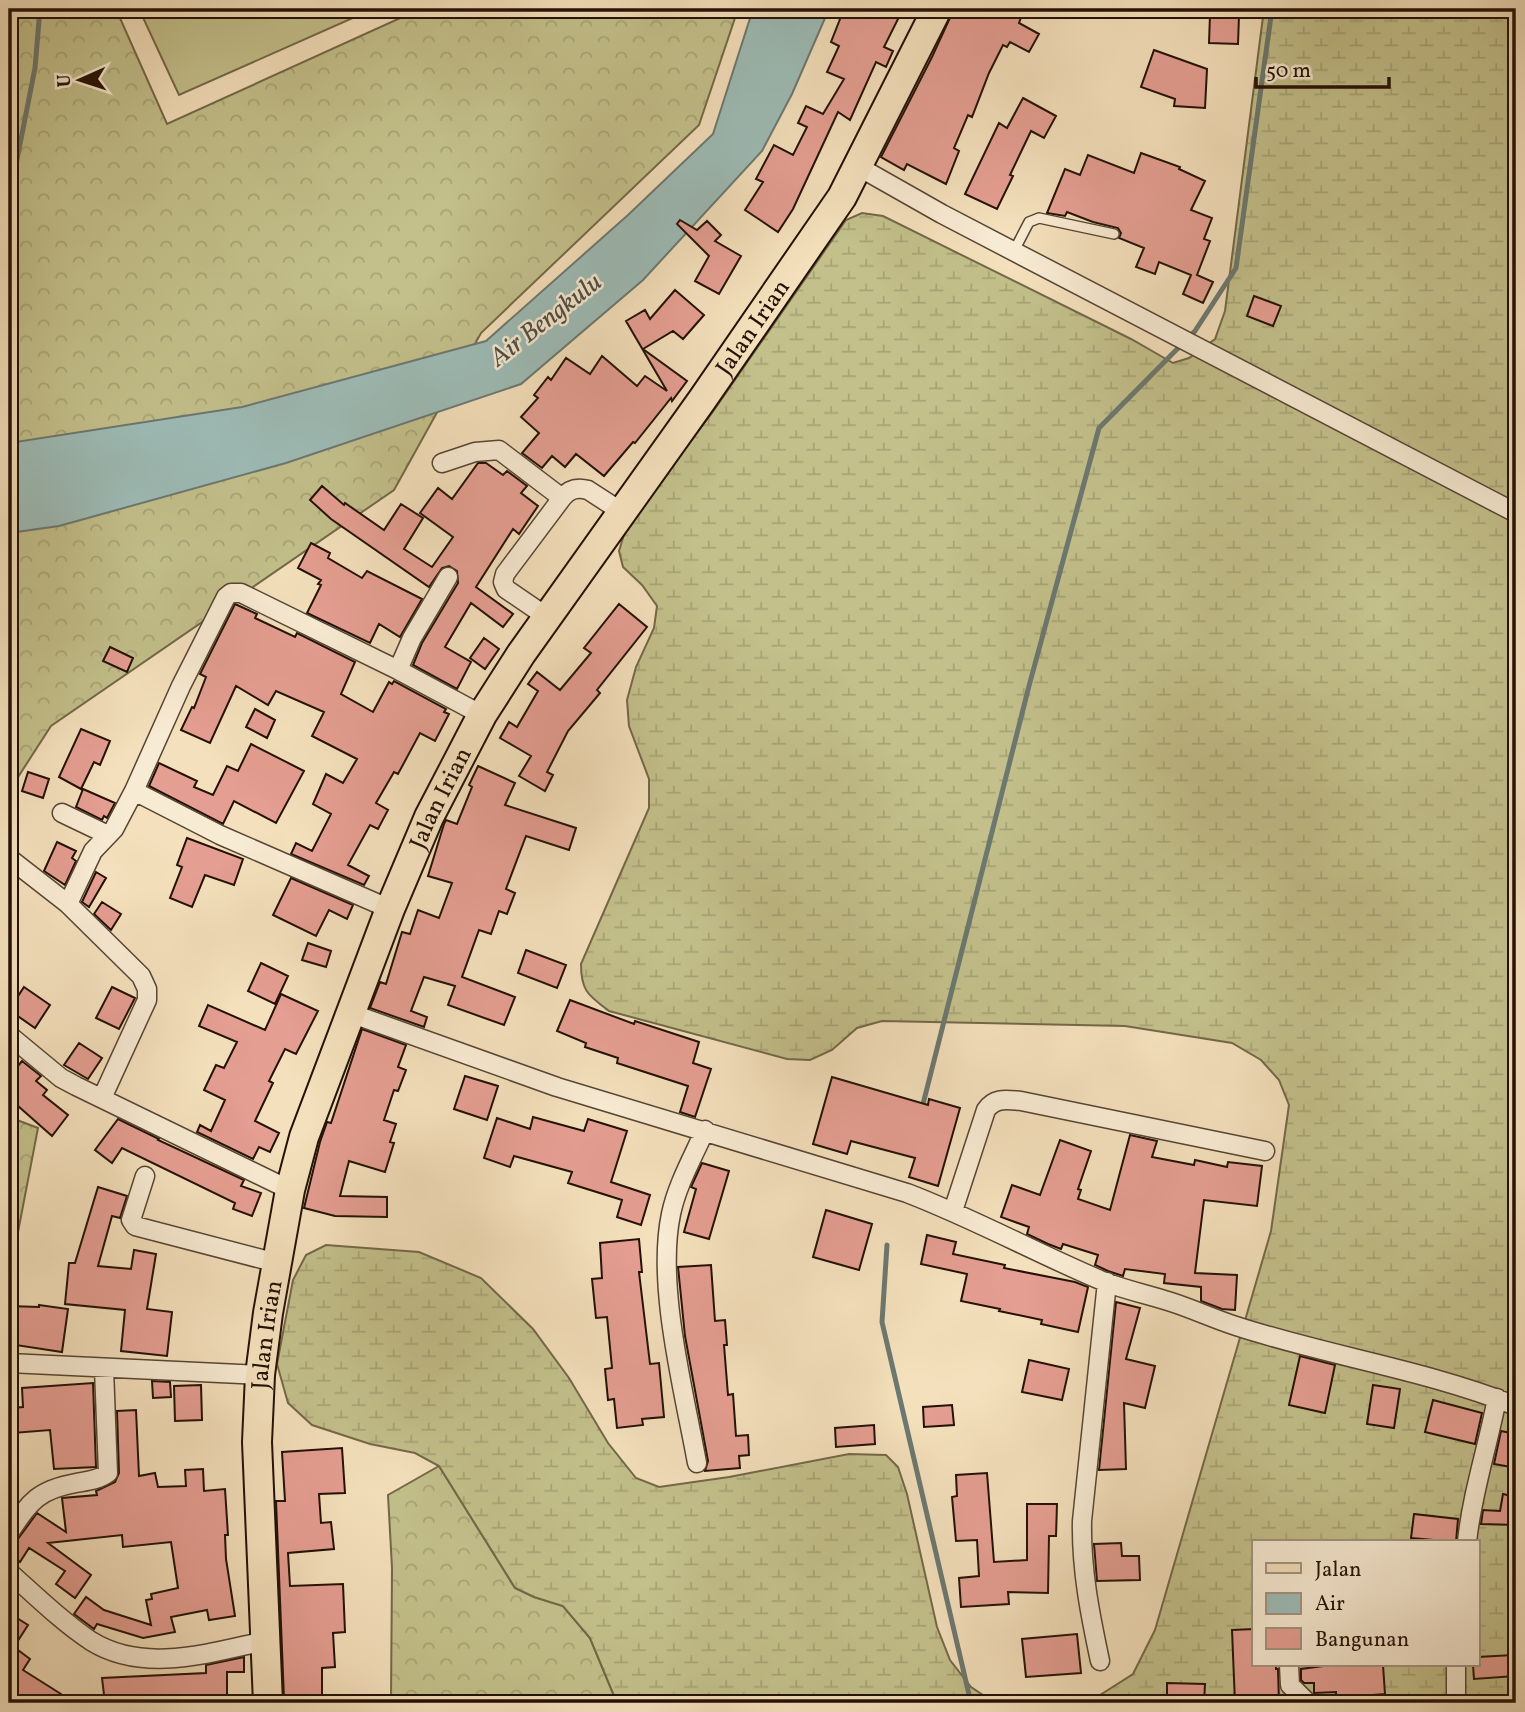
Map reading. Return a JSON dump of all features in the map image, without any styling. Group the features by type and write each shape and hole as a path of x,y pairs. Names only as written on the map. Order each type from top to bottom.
{"main road":[{"name":"Jalan Irian","path":"268,1703 257,1442 260,1375 277,1263 290,1190 304,1137 390,909 429,817 482,715 547,617 821,230 859,167 937,9"}],"street":[{"path":"859,167 942,214 1516,513"},
{"path":"442,463 475,452 499,450 562,498"},
{"path":"547,617 506,589 503,578 562,498 574,489 588,490 622,512"},
{"path":"398,670 412,638 448,577"},
{"path":"68,904 93,850 114,829 181,686 226,597 232,593 241,593 398,670 482,715"},
{"path":"134,791 220,835 390,909"},
{"path":"62,813 108,835"},
{"path":"9,858 68,904 141,975 147,989 146,1000 102,1098"},
{"path":"350,1013 556,1087 907,1193 953,1211 1107,1282 1310,1348 1384,1365 1516,1406"},
{"path":"9,1035 61,1077 290,1190"},
{"path":"953,1211 986,1110 990,1104 999,1100 1021,1101 1265,1151"},
{"path":"697,1463 672,1323 667,1279 667,1235 671,1211 681,1183 705,1130"},
{"path":"145,1176 131,1220 135,1226 277,1263"},
{"path":"1100,1661 1084,1579 1082,1521 1107,1282"},
{"path":"9,1363 260,1375"},
{"path":"9,1533 28,1504 41,1493 108,1474 104,1369"},
{"path":"1467,1540 1477,1481 1497,1398"},
{"path":"9,1572 85,1636 108,1650 125,1655 141,1659 170,1658 265,1641"},
{"path":"1289,1666 1290,1685 1308,1703"},
{"path":"1455,1703 1456,1666"}],"lane":[{"path":"1014,251 1030,222 1039,218 1114,234"}],"green space":[{"path":"9,9 116,9 167,124 420,9 738,9 699,125 481,333 394,490 51,726 9,791"},
{"path":"139,9 373,9 179,95"},
{"path":"1264,9 1516,9 1516,1703 617,1703 590,1638 563,1606 515,1588 439,1466 415,1453 370,1444 312,1425 288,1403 277,1364 293,1280 306,1255 326,1245 419,1252 481,1278 533,1329 569,1378 608,1443 636,1478 659,1487 729,1477 849,1454 886,1455 898,1467 907,1494 937,1627 950,1660 971,1687 992,1701 1089,1702 1133,1674 1155,1630 1271,1231 1289,1105 1279,1080 1261,1060 1232,1043 1125,1026 882,1021 857,1028 832,1050 810,1060 787,1059 609,1011 584,987 581,964 649,808 649,779 629,726 627,700 636,667 654,628 657,606 642,585 623,567 619,551 627,525 712,413 846,220 862,213 883,216 1131,339 1173,363 1189,358 1215,339 1225,311"},
{"path":"9,1117 38,1128 9,1279"},
{"path":"439,1466 515,1588 563,1606 590,1638 617,1703 391,1703 392,1568 388,1495"}],"water":[{"name":"Air Bengkulu","path":"753,9 829,9 792,94 762,151 643,280 521,384 286,463 59,526 9,533 9,443 242,407 486,341 628,215 713,134"}],"building":[{"path":"844,9 903,9 884,47 893,51 886,67 876,62 850,120 838,112 793,209 778,232 745,210 763,182 756,179 774,145 793,155 807,127 798,123 806,106 823,114 844,79 827,72 839,46 831,42"},
{"path":"954,9 1024,9 1019,23 1039,34 1029,52 1010,42 1007,47 1003,45 972,117 968,115 954,148 959,151 946,184 907,164 904,170 881,157"},
{"path":"1210,15 1239,16 1238,44 1209,43"},
{"path":"1154,50 1207,69 1205,108 1174,106 1175,99 1141,87"},
{"path":"1023,98 1056,116 1044,138 1031,131 997,209 965,194 999,123 1007,128"},
{"path":"1141,153 1180,167 1179,169 1205,181 1191,210 1212,218 1204,239 1210,241 1197,275 1213,282 1203,303 1183,294 1191,275 1159,262 1155,274 1136,267 1144,248 1119,238 1121,233 1118,228 1067,212 1065,216 1047,213 1065,169 1080,175 1088,155 1134,173"},
{"path":"680,220 697,230 707,221 721,235 715,241 741,256 719,294 695,281 709,256 677,224"},
{"path":"675,290 704,315 683,339 673,331 643,349 687,381 635,443 633,442 604,476 576,454 565,467 552,456 542,468 522,453 539,433 521,417 538,398 534,395 548,377 551,380 566,358 590,374 602,356 637,386 645,376 667,391 626,321 645,310 650,319"},
{"path":"1254,296 1281,306 1273,326 1247,316"},
{"path":"478,463 486,463 503,475 507,471 527,486 521,493 538,506 519,534 513,529 476,587 513,614 503,627 471,603 445,647 471,662 457,689 413,665 422,643 458,583 457,571 449,566 442,568 429,587 331,519 310,500 322,486 344,505 345,503 384,530 401,504 423,518 404,549 432,567 453,537 420,513 438,488 452,499"},
{"path":"311,543 330,553 328,558 362,578 367,571 422,599 400,637 379,624 370,643 307,613 321,585 318,584 321,580 298,568"},
{"path":"235,604 257,614 255,618 295,637 297,633 355,662 341,694 373,712 389,682 392,684 394,681 446,709 444,712 449,714 435,741 420,733 398,774 394,772 376,803 388,810 378,829 370,825 348,865 369,876 364,885 291,854 296,843 312,851 331,814 313,804 326,774 343,783 357,759 312,736 324,712 276,691 268,705 236,686 210,743 181,730 192,707 194,708 206,677 200,674"},
{"path":"619,604 647,627 597,690 600,693 568,731 547,772 553,775 545,791 519,776 531,756 500,738 509,722 517,727 538,691 528,684 537,672 560,690 591,653 584,648"},
{"path":"484,638 499,649 485,669 470,658"},
{"path":"110,647 133,658 127,672 103,661"},
{"path":"255,709 275,720 267,738 246,727"},
{"path":"81,729 110,741 100,765 94,762 81,789 59,777"},
{"path":"251,744 304,771 276,823 234,801 223,824 149,786 159,763 197,781 194,787 213,795 227,766 238,771"},
{"path":"478,766 515,783 505,805 576,828 569,850 526,836 506,889 515,893 507,914 499,911 491,934 479,930 462,977 515,997 504,1025 448,1005 455,986 424,977 411,1011 427,1017 424,1027 370,1008 380,982 386,984 402,932 410,934 418,910 439,918 452,883 428,876 444,824 446,820 457,824"},
{"path":"28,772 49,779 43,798 22,791"},
{"path":"83,789 115,803 107,818 104,816 102,820 76,807"},
{"path":"187,838 243,859 234,885 205,875 192,907 170,898 182,867 177,865"},
{"path":"57,842 76,851 72,858 76,861 65,885 44,871"},
{"path":"96,872 106,878 89,907 82,902"},
{"path":"291,878 353,905 347,919 329,910 316,936 273,915"},
{"path":"102,902 121,914 111,930 94,914"},
{"path":"308,943 331,951 326,967 302,960"},
{"path":"526,950 566,965 557,988 518,973"},
{"path":"261,963 288,976 275,1004 248,991"},
{"path":"24,987 50,1005 35,1028 9,1010"},
{"path":"112,987 135,998 119,1029 96,1018"},
{"path":"281,994 318,1011 296,1054 285,1049 269,1081 273,1083 255,1121 279,1133 270,1152 259,1147 253,1159 197,1132 200,1125 211,1131 225,1100 204,1090 216,1065 224,1068 237,1042 199,1026 208,1005 265,1030"},
{"path":"570,1000 634,1024 635,1021 699,1042 693,1063 711,1069 695,1117 680,1112 688,1086 617,1063 618,1058 585,1047 586,1043 557,1031"},
{"path":"362,1029 406,1045 398,1067 406,1070 398,1091 394,1090 384,1120 396,1124 390,1142 394,1143 385,1172 349,1161 340,1196 387,1197 387,1217 335,1216 304,1208 320,1142 327,1122 331,1123"},
{"path":"79,1043 102,1058 88,1079 64,1065"},
{"path":"22,1061 41,1076 36,1081 47,1090 43,1095 68,1115 52,1136 9,1098 9,1077"},
{"path":"465,1076 498,1086 487,1120 454,1109"},
{"path":"832,1077 928,1105 929,1099 960,1108 938,1186 909,1177 915,1158 851,1141 847,1154 813,1144"},
{"path":"533,1117 584,1131 588,1119 627,1131 611,1182 650,1195 641,1225 617,1217 622,1200 568,1183 572,1172 514,1156 510,1167 484,1158 497,1118 530,1129"},
{"path":"118,1119 244,1180 241,1186 261,1193 252,1216 233,1209 235,1203 122,1148 112,1163 95,1150"},
{"path":"1130,1135 1157,1141 1152,1157 1194,1165 1195,1160 1227,1167 1228,1162 1262,1166 1257,1206 1204,1200 1195,1273 1237,1275 1235,1310 1222,1309 1201,1301 1201,1287 1164,1283 1165,1274 1125,1269 1123,1276 1108,1271 1095,1265 1098,1255 1063,1244 1061,1249 1048,1244 1027,1234 1029,1227 1001,1217 1012,1185 1040,1195 1060,1140 1091,1151 1078,1189 1081,1190 1078,1199 1110,1210"},
{"path":"702,1163 729,1171 709,1239 684,1232 696,1189 691,1187"},
{"path":"98,1187 127,1196 120,1218 112,1216 98,1266 131,1269 134,1250 156,1254 147,1309 172,1312 167,1356 121,1351 125,1310 65,1304 69,1263 75,1263"},
{"path":"826,1210 872,1224 859,1270 813,1257"},
{"path":"927,1235 956,1242 953,1254 1088,1287 1078,1332 1041,1324 1042,1320 961,1301 967,1274 921,1264"},
{"path":"639,1239 642,1272 639,1272 650,1364 659,1363 664,1417 642,1419 643,1425 617,1428 614,1399 608,1400 605,1369 612,1368 607,1317 596,1318 592,1279 602,1278 600,1243"},
{"path":"711,1265 715,1321 725,1320 728,1395 733,1394 736,1436 748,1435 749,1455 739,1456 740,1468 705,1471 708,1461 685,1336 678,1267"},
{"path":"1116,1302 1140,1308 1126,1359 1155,1366 1145,1408 1124,1403 1126,1469 1099,1470"},
{"path":"39,1305 68,1309 62,1352 9,1344 9,1306"},
{"path":"1300,1356 1335,1365 1325,1413 1289,1405"},
{"path":"1029,1360 1069,1369 1062,1400 1022,1392"},
{"path":"152,1381 170,1382 171,1397 153,1398"},
{"path":"93,1383 96,1467 54,1469 50,1430 13,1433 11,1408 23,1407 22,1388"},
{"path":"201,1385 202,1420 175,1421 174,1386"},
{"path":"1373,1385 1400,1389 1394,1428 1367,1424"},
{"path":"1433,1400 1482,1413 1475,1444 1425,1432"},
{"path":"952,1405 954,1425 924,1427 923,1407"},
{"path":"136,1410 139,1476 155,1473 158,1487 186,1486 185,1470 203,1469 204,1491 225,1489 228,1535 225,1535 226,1559 235,1616 209,1620 207,1610 171,1617 175,1632 143,1638 97,1624 94,1629 74,1614 86,1597 104,1610 151,1625 146,1600 152,1599 151,1594 178,1588 171,1542 123,1547 122,1535 48,1543 91,1575 75,1598 56,1584 65,1571 29,1548 20,1562 9,1554 37,1513 66,1532 62,1498 97,1495 96,1491 115,1482 119,1473 117,1411"},
{"path":"874,1425 875,1444 836,1447 835,1428"},
{"path":"1501,1431 1516,1434 1516,1456 1513,1455 1511,1467 1494,1464"},
{"path":"342,1448 345,1493 319,1494 321,1523 331,1522 334,1549 288,1553 290,1586 343,1584 345,1632 333,1633 335,1667 322,1668 322,1695 292,1695 292,1699 284,1699 276,1501 285,1501 282,1452"},
{"path":"987,1473 994,1562 1027,1560 1027,1504 1057,1504 1056,1536 1049,1536 1048,1593 1008,1592 1009,1604 961,1607 959,1578 979,1576 977,1540 956,1541 952,1497 957,1496 956,1475"},
{"path":"1503,1494 1516,1497 1516,1525 1481,1524 1483,1510 1500,1511"},
{"path":"1414,1514 1458,1519 1456,1540 1411,1538"},
{"path":"1121,1543 1122,1556 1139,1556 1140,1580 1097,1581 1094,1544"},
{"path":"9,1613 28,1625 14,1647 30,1659 23,1670 61,1694 55,1703 9,1703"},
{"path":"1252,1629 1252,1666 1276,1666 1278,1669 1279,1703 1235,1703 1232,1630"},
{"path":"1077,1634 1081,1673 1026,1677 1022,1639"},
{"path":"1513,1655 1515,1676 1474,1679 1473,1666 1480,1666 1480,1657"},
{"path":"244,1657 244,1672 227,1672 227,1703 188,1703 188,1700 175,1702 175,1699 105,1703 102,1678 206,1673 206,1665"},
{"path":"1324,1666 1383,1666 1385,1694 1336,1698 1336,1692 1314,1693 1314,1683 1304,1683 1301,1680 1301,1669"},
{"path":"1167,1683 1205,1684 1204,1703 1167,1703"}],"waterway":[{"path":"9,200 35,68 40,9"},
{"path":"922,1108 1029,686 1099,428 1195,331 1236,268 1272,9"},
{"path":"887,1245 882,1322 971,1703"}]}
